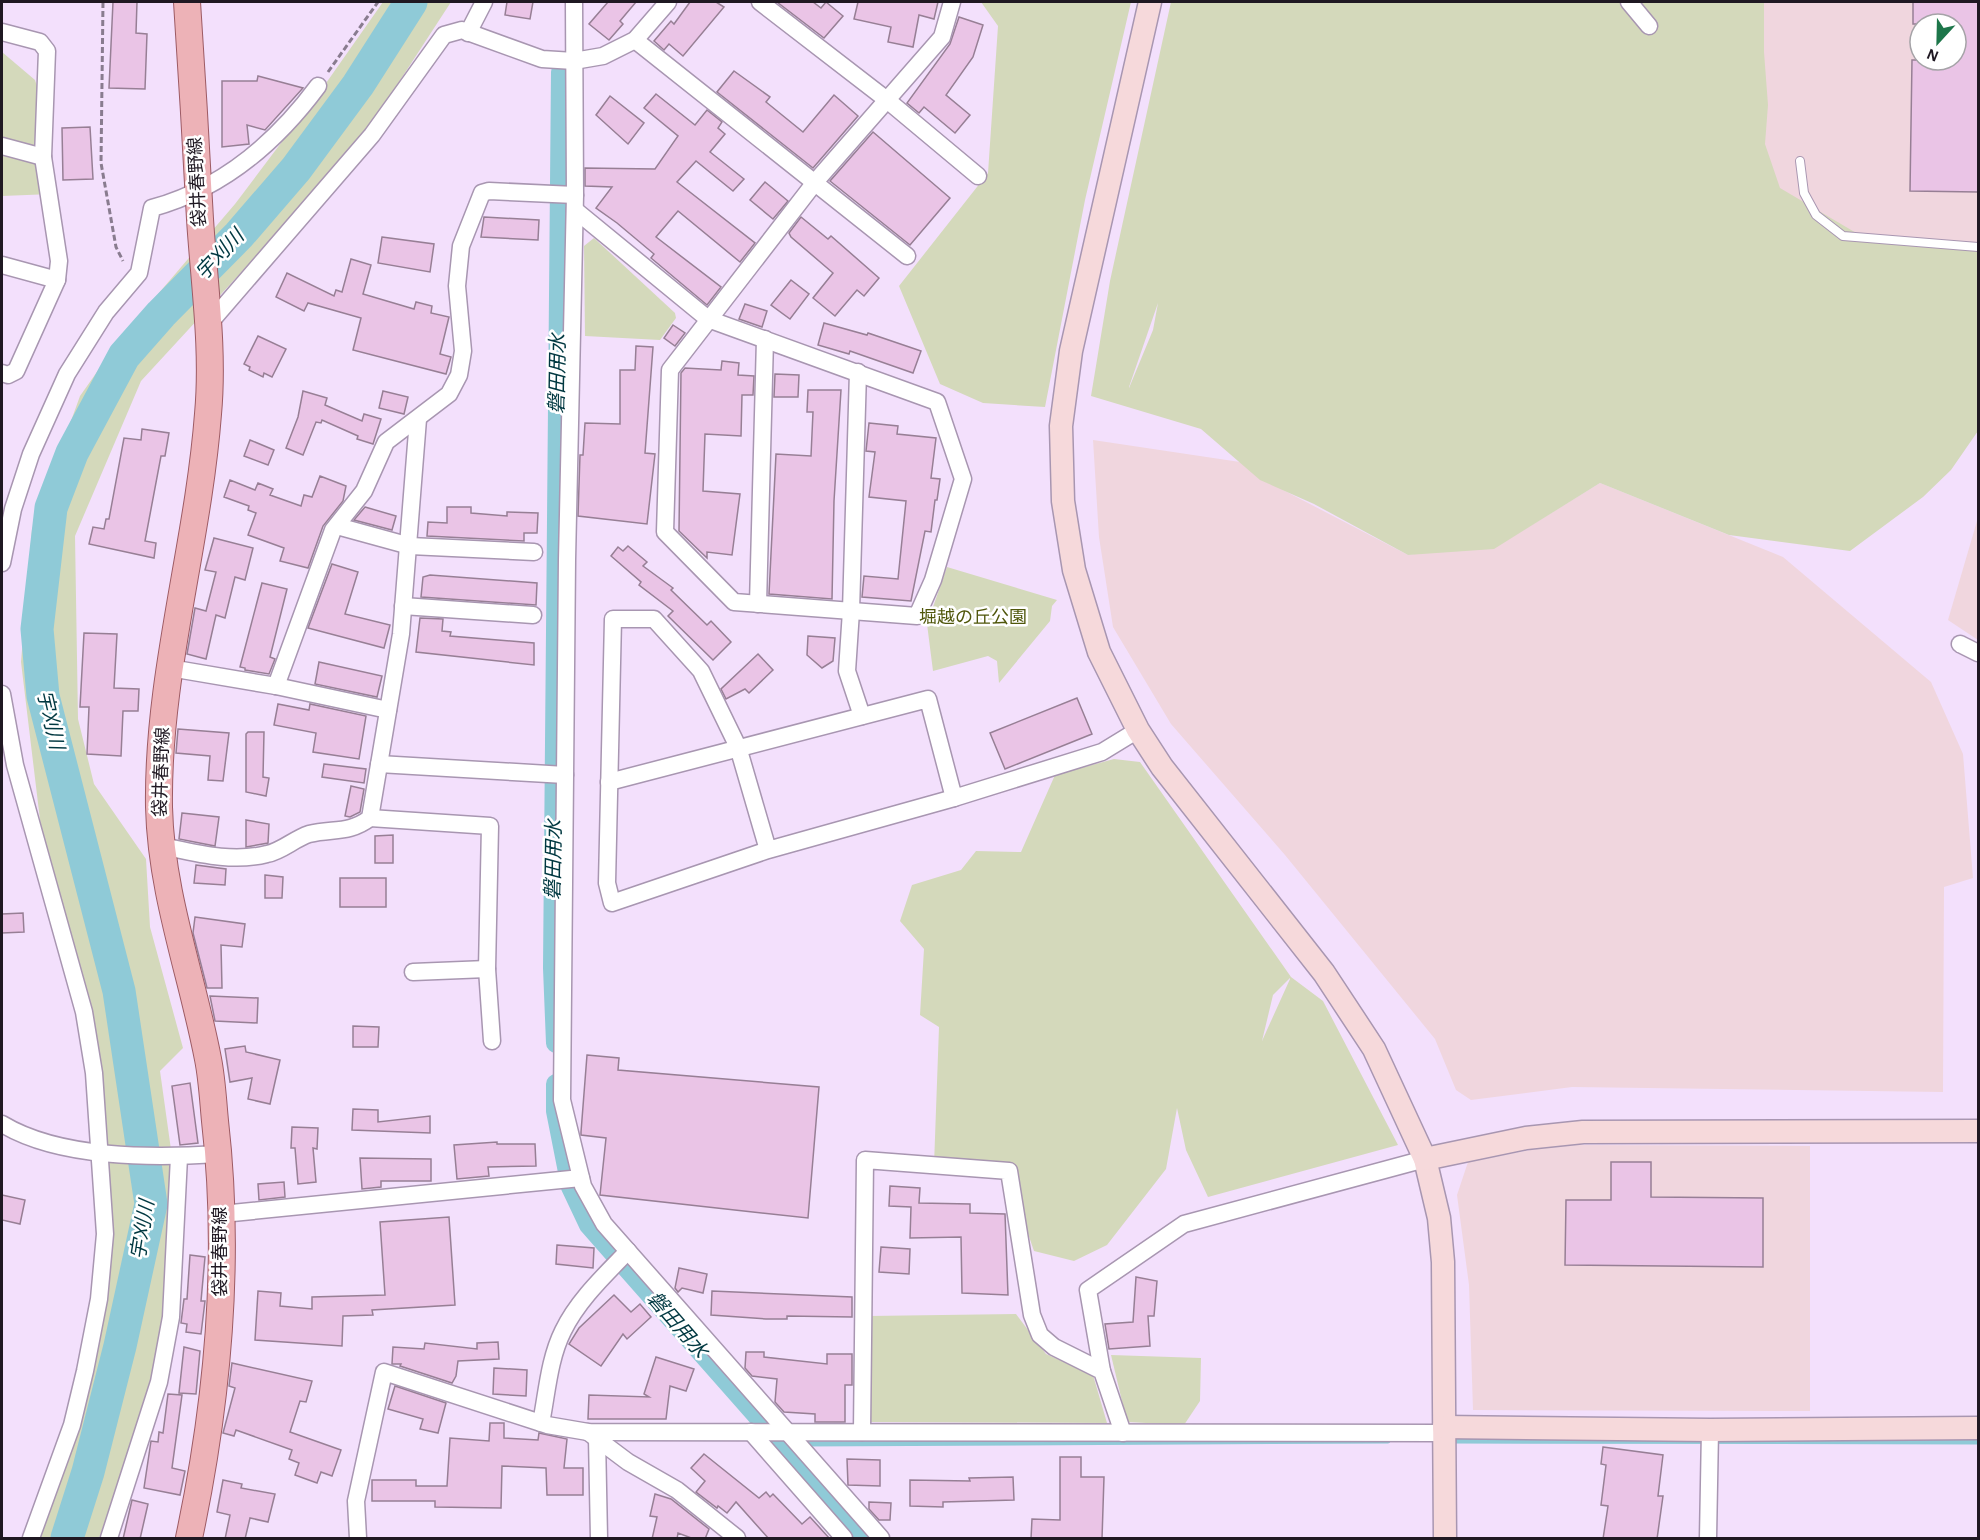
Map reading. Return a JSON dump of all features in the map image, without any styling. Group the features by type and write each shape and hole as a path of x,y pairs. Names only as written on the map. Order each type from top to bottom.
{"main road":[{"name":"袋井春野線","path":"187,2 207,316 209,410 192,548 170,668 161,746 159,807 171,905 208,1061 219,1154 222,1214 219,1342 205,1449 189,1539"}],"street":[{"path":"468,33 484,2"},
{"path":"574,2 574,61 567,198 562,1100 581,1178 604,1224 881,1539"},
{"path":"207,316 372,135 444,35 462,30 542,59 574,61 603,56 635,40 668,2"},
{"path":"760,2 887,100 978,176"},
{"path":"276,686 337,526 364,491 386,442 449,394 459,375 463,351 457,286 461,246 482,193 489,191 567,198 708,319 937,402 963,479 933,580 917,616 734,603 664,532 670,370 708,319 816,181 942,37 952,2"},
{"path":"1150,2 1071,351 1060,426 1063,501 1074,570 1099,652 1138,730 1162,767 1324,973 1374,1049 1425,1159 1439,1218 1443,1262 1445,1539"},
{"path":"1629,2 1649,26"},
{"path":"2,32 40,42 47,51 43,157 60,261 57,280 16,371 8,375 2,373"},
{"path":"635,40 816,181 907,256"},
{"path":"2,563 13,509 32,454 67,374 106,312 139,273 152,208 199,191 229,176 264,147 297,114 318,86"},
{"path":"2,146 43,157"},
{"path":"2,265 57,280"},
{"path":"758,604 765,339"},
{"path":"858,372 851,612 847,671 862,716"},
{"path":"370,818 403,606 410,546 418,419"},
{"path":"337,526 410,546 534,552"},
{"path":"403,606 533,615"},
{"path":"768,850 738,747 702,671 654,619 613,619 607,883 612,903 768,850 954,798 1102,752 1138,730"},
{"path":"1960,644 1978,652"},
{"path":"170,668 276,686 388,710"},
{"path":"2,694 15,765 84,1012 104,1154 105,1234 99,1303 72,1425 31,1539"},
{"path":"609,782 928,699 954,798"},
{"path":"379,764 565,775"},
{"path":"162,846 231,858 251,857 269,854 308,835 357,828 370,818 490,826 487,969 492,1041"},
{"path":"413,972 487,969"},
{"path":"2,1124 12,1131 63,1147 104,1154 179,1157 219,1154"},
{"path":"1123,1433 1102,1371 1088,1290 1184,1224 1425,1159 1526,1138 1583,1132 1978,1131"},
{"path":"109,1539 159,1382 171,1317 179,1157"},
{"path":"862,1432 865,1160 1009,1171 1032,1315 1040,1335 1054,1347 1102,1371"},
{"path":"222,1214 581,1178"},
{"path":"541,1422 554,1358 563,1331 589,1292 628,1251"},
{"path":"358,1539 356,1501 384,1372 541,1422 592,1435 751,1432 1123,1433 1978,1428"},
{"path":"1708,1539 1710,1430"},
{"path":"751,1432 844,1539"},
{"path":"592,1435 599,1539"},
{"path":"592,1435 628,1462 677,1490 736,1539"}],"lane":[{"path":"1800,160 1804,194 1816,215 1843,236 1978,247"}],"path":[{"path":"104,2 101,162 116,248 126,267 135,277"},
{"path":"318,86 378,2"}],"shaded area":[{"path":"1749,2 1978,2 1978,280 1704,305"},
{"path":"1093,440 1240,462 1283,490 1408,555 1509,539 1600,483 1783,557 1931,682 1963,754 1973,878 1944,887 1943,1092 1572,1087 1471,1100 1456,1090 1435,1039 1285,855 1171,724 1113,627 1099,537"},
{"path":"1978,489 1978,640 1948,620 1977,521"},
{"path":"1575,1145 1810,1146 1810,1411 1473,1410 1469,1285 1457,1195 1468,1162 1546,1147"}],"green space":[{"path":"383,2 451,2 356,148 141,381 75,536 78,719 94,784 146,859 150,927 183,1048 160,1071 173,1164 161,1369 99,1538 38,1538 108,1285 102,1081 41,828 21,662 32,529 80,396 123,335 235,204 324,86"},
{"path":"981,2 1131,2 1085,200 1045,407 983,403 940,384 899,286 988,173 998,26"},
{"path":"1171,2 1764,2 1764,52 1768,105 1765,144 1780,188 1863,237 1978,250 1978,431 1951,470 1923,497 1850,551 1729,535 1600,483 1494,549 1408,555 1314,504 1260,480 1201,429 1091,396 1110,281","holes":["1158,303 1153,330 1129,388"]},
{"path":"2,52 35,80 48,120 52,194 2,196"},
{"path":"594,238 675,313 676,318 660,340 585,336 584,246"},
{"name":"堀越の丘公園","path":"947,567 1057,600 1052,606 1050,621 999,683 997,661 988,656 933,671 927,624"},
{"path":"1114,759 1140,762 1291,977 1323,1001 1398,1145 1208,1197 1186,1150 1177,1108 1166,1169 1107,1245 1074,1261 1034,1251 1004,1164 934,1165 939,1027 920,1015 924,949 900,921 912,885 961,870 976,851 1021,852 1055,775","holes":["1290,978 1262,1041 1273,995"]},
{"path":"1016,1314 1046,1354 1093,1375 1107,1423 868,1422 869,1316"},
{"path":"1111,1355 1201,1358 1200,1401 1184,1425 1127,1422"}],"building":[{"path":"113,2 137,2 136,33 147,34 145,89 109,88"},
{"path":"507,2 533,2 530,19 505,15"},
{"path":"608,2 636,2 620,21 623,24 609,40 589,24"},
{"path":"690,2 716,2 724,7 683,56 669,44 664,50 654,41 671,21 674,24"},
{"path":"777,2 813,2 821,8 826,2 843,16 824,38"},
{"path":"858,2 938,2 934,19 919,15 913,47 888,42 891,27 854,19"},
{"path":"1913,2 1978,2 1978,192 1910,191 1912,72 1968,72 1968,12 1913,12"},
{"path":"959,17 983,25 973,57 946,95 970,115 955,133 924,107 919,113 907,103 950,44"},
{"path":"734,71 770,97 766,102 803,132 834,95 858,116 813,168 717,92"},
{"path":"258,76 303,88 265,130 247,125 249,144 222,147 222,81 257,81"},
{"path":"656,94 695,125 707,110 722,122 718,128 725,134 710,152 744,179 733,191 696,161 677,182 755,243 740,262 678,211 656,237 721,287 707,305 651,258 654,254 596,208 612,187 585,186 585,168 655,169 678,136 644,108"},
{"path":"610,96 644,123 628,144 596,115"},
{"path":"90,127 93,179 63,180 62,128"},
{"path":"873,132 950,198 910,245 830,181"},
{"path":"765,182 788,201 773,219 750,200"},
{"path":"484,217 539,220 538,240 481,237"},
{"path":"801,217 828,239 831,236 879,278 864,296 857,290 835,316 813,298 833,273 789,233"},
{"path":"382,237 434,244 430,272 378,263"},
{"path":"351,259 371,265 363,294 414,309 416,302 432,306 431,313 449,317 440,354 451,357 446,374 353,350 361,318 308,303 304,311 276,297 287,273 334,296 336,290 342,292"},
{"path":"791,280 809,294 790,319 771,305"},
{"path":"745,304 767,311 762,327 739,319"},
{"path":"824,323 867,335 868,333 921,351 913,373 850,351 849,354 818,345"},
{"path":"673,325 685,333 675,346 664,338"},
{"path":"258,336 286,349 272,377 264,373 263,377 249,370 250,367 244,364"},
{"path":"636,346 653,347 645,453 655,454 647,524 578,516 580,455 583,455 585,423 620,424 620,370 635,370"},
{"path":"722,361 739,363 738,375 754,376 753,395 742,395 741,436 705,434 703,491 740,494 732,555 707,552 707,558 679,531 681,373 685,368 721,370"},
{"path":"775,374 799,375 798,397 774,397"},
{"path":"808,390 841,390 834,501 832,599 769,594 776,454 811,456 813,412 807,412"},
{"path":"303,391 327,398 325,405 362,421 364,414 381,419 373,444 357,439 358,436 322,420 321,423 316,422 303,455 286,448 298,417"},
{"path":"383,391 408,397 404,414 379,408"},
{"path":"869,423 898,426 897,434 936,438 931,478 940,479 937,500 935,500 931,532 925,531 911,601 862,597 864,576 898,579 906,501 869,497 875,452 866,451"},
{"path":"142,429 169,433 165,456 161,456 145,541 156,543 154,558 89,544 93,527 104,529 106,519 109,519 124,438 141,440"},
{"path":"250,440 274,450 268,465 244,456"},
{"path":"320,476 346,486 343,501 323,526 308,568 280,561 284,548 248,535 256,513 248,510 249,506 224,497 230,480 255,490 258,483 273,489 270,495 301,506 304,495 312,497"},
{"path":"365,507 396,516 392,530 354,520"},
{"path":"447,507 471,507 471,513 507,516 507,512 538,513 537,533 524,533 524,541 427,536 428,522 447,523"},
{"path":"214,538 253,548 245,580 235,577 225,618 216,615 206,659 187,654 195,608 206,611 216,572 205,570"},
{"path":"628,546 647,562 643,566 673,588 671,590 707,625 711,621 731,642 713,660 668,616 673,611 639,585 641,582 611,556 618,547 623,551"},
{"path":"332,564 358,572 345,614 390,625 384,648 308,628"},
{"path":"430,575 537,583 536,605 421,597 423,577"},
{"path":"262,583 287,589 270,657 275,659 269,674 240,667"},
{"path":"420,618 443,619 442,631 451,632 450,636 534,643 534,665 416,652"},
{"path":"84,633 117,634 114,688 139,689 138,711 123,711 121,756 87,754 89,707 80,707"},
{"path":"808,636 835,638 833,661 822,668 807,655"},
{"path":"758,654 773,670 749,693 745,689 726,699 721,689"},
{"path":"319,662 382,676 377,697 315,684"},
{"path":"1077,698 1092,734 1005,769 990,733"},
{"path":"278,704 309,710 310,704 366,716 359,759 313,752 316,733 274,725"},
{"path":"178,729 229,733 223,781 208,780 210,756 176,753"},
{"path":"264,732 263,777 269,778 266,796 246,792 246,734"},
{"path":"324,764 366,769 364,783 322,777"},
{"path":"351,786 364,789 360,812 350,817 345,816"},
{"path":"182,813 219,817 215,846 179,839"},
{"path":"246,820 269,824 268,843 246,847"},
{"path":"393,835 393,863 375,863 375,836"},
{"path":"196,865 226,869 225,885 194,883"},
{"path":"265,875 283,877 282,898 265,898"},
{"path":"340,878 386,878 386,907 340,907"},
{"path":"23,913 24,932 2,933 2,914"},
{"path":"195,917 245,924 242,947 221,945 222,988 207,988 193,933"},
{"path":"210,996 258,998 257,1023 215,1021"},
{"path":"353,1026 379,1027 378,1047 353,1047"},
{"path":"245,1046 246,1052 280,1060 270,1104 248,1099 252,1078 230,1082 225,1049"},
{"path":"587,1055 619,1058 618,1070 819,1087 808,1218 600,1195 606,1138 581,1135"},
{"path":"190,1083 198,1143 180,1145 172,1086"},
{"path":"353,1109 378,1110 378,1122 430,1116 430,1133 352,1130"},
{"path":"292,1127 318,1128 317,1149 313,1148 316,1182 298,1184 295,1148 291,1148"},
{"path":"497,1142 497,1144 535,1144 536,1166 488,1167 489,1176 457,1179 454,1145"},
{"path":"360,1158 431,1159 431,1181 381,1181 381,1187 362,1189"},
{"path":"1611,1162 1651,1162 1651,1197 1763,1198 1763,1267 1565,1265 1566,1200 1611,1200"},
{"path":"284,1182 285,1197 259,1200 258,1184"},
{"path":"890,1186 920,1188 919,1203 970,1204 970,1213 1005,1214 1008,1295 962,1293 961,1237 910,1238 911,1207 889,1206"},
{"path":"2,1195 25,1200 20,1224 2,1220"},
{"path":"449,1217 455,1305 372,1310 373,1315 343,1316 342,1346 255,1340 258,1291 281,1293 280,1306 312,1309 312,1297 385,1295 380,1222"},
{"path":"557,1245 594,1248 593,1268 556,1264"},
{"path":"881,1247 910,1249 909,1274 879,1272"},
{"path":"190,1255 205,1257 201,1301 205,1301 201,1334 186,1332 187,1324 181,1323 184,1299 187,1299"},
{"path":"679,1268 707,1274 703,1293 682,1288 678,1292 675,1288"},
{"path":"1136,1277 1157,1281 1154,1316 1148,1316 1150,1346 1109,1349 1105,1324 1133,1322"},
{"path":"712,1291 852,1297 852,1317 787,1316 787,1319 766,1319 711,1315"},
{"path":"614,1295 631,1312 640,1304 651,1317 627,1339 623,1334 601,1366 569,1344 579,1328"},
{"path":"498,1342 499,1359 458,1361 456,1376 452,1383 400,1366 401,1364 392,1364 393,1347 424,1349 425,1343 477,1349 477,1343"},
{"path":"184,1347 200,1351 196,1394 179,1393"},
{"path":"746,1352 764,1352 764,1357 827,1364 827,1354 852,1354 852,1385 845,1385 845,1422 815,1422 815,1414 784,1412 775,1402 777,1379 752,1376 745,1368"},
{"path":"656,1357 694,1369 686,1391 670,1386 666,1419 588,1419 589,1395 649,1397 644,1394"},
{"path":"232,1363 312,1381 306,1402 300,1401 290,1432 341,1450 332,1476 321,1472 317,1483 295,1475 299,1463 289,1459 292,1450 236,1430 234,1436 223,1433 235,1388 229,1386"},
{"path":"494,1368 527,1370 526,1396 493,1394"},
{"path":"395,1386 446,1403 438,1433 420,1429 423,1419 388,1409"},
{"path":"168,1394 182,1395 172,1468 185,1471 180,1495 144,1488 151,1441 158,1442 159,1432 163,1433"},
{"path":"490,1423 504,1423 504,1438 538,1440 539,1433 567,1439 564,1468 583,1468 583,1495 547,1495 546,1468 502,1466 501,1508 435,1507 435,1501 372,1501 372,1480 416,1480 416,1486 447,1486 450,1438 489,1441"},
{"path":"1603,1447 1663,1455 1658,1496 1663,1496 1657,1539 1603,1539 1608,1506 1601,1505 1606,1465 1601,1464"},
{"path":"704,1454 759,1498 766,1492 770,1497 773,1494 802,1524 810,1517 830,1539 769,1539 736,1502 727,1513 718,1506 717,1508 696,1492 705,1481 691,1468"},
{"path":"1060,1457 1081,1457 1081,1477 1104,1477 1102,1539 1031,1539 1032,1519 1060,1520"},
{"path":"847,1459 880,1460 880,1486 848,1485"},
{"path":"1013,1477 1014,1500 943,1502 943,1507 910,1506 910,1480 970,1481 969,1478"},
{"path":"223,1480 242,1484 241,1488 275,1494 268,1522 250,1518 245,1539 225,1539 230,1515 217,1512"},
{"path":"655,1494 671,1499 709,1529 705,1539 694,1539 678,1533 677,1539 652,1539 657,1517 650,1516"},
{"path":"132,1500 148,1504 140,1539 123,1539"},
{"path":"869,1502 891,1503 890,1520 879,1520 869,1509"}],"waterway":[{"name":"宇刈川","path":"67,1538 88,1472 120,1346 151,1204 119,991 43,696 37,629 51,508 72,453 124,356 161,314 239,235 296,169 358,85 411,2"},
{"name":"磐田用水","path":"556,1043 553,968 561,72"},
{"name":"磐田用水","path":"556,1084 556,1111 571,1187 589,1225 865,1538"},
{"path":"803,1444 1388,1441"},
{"path":"1451,1441 1978,1442"}]}
